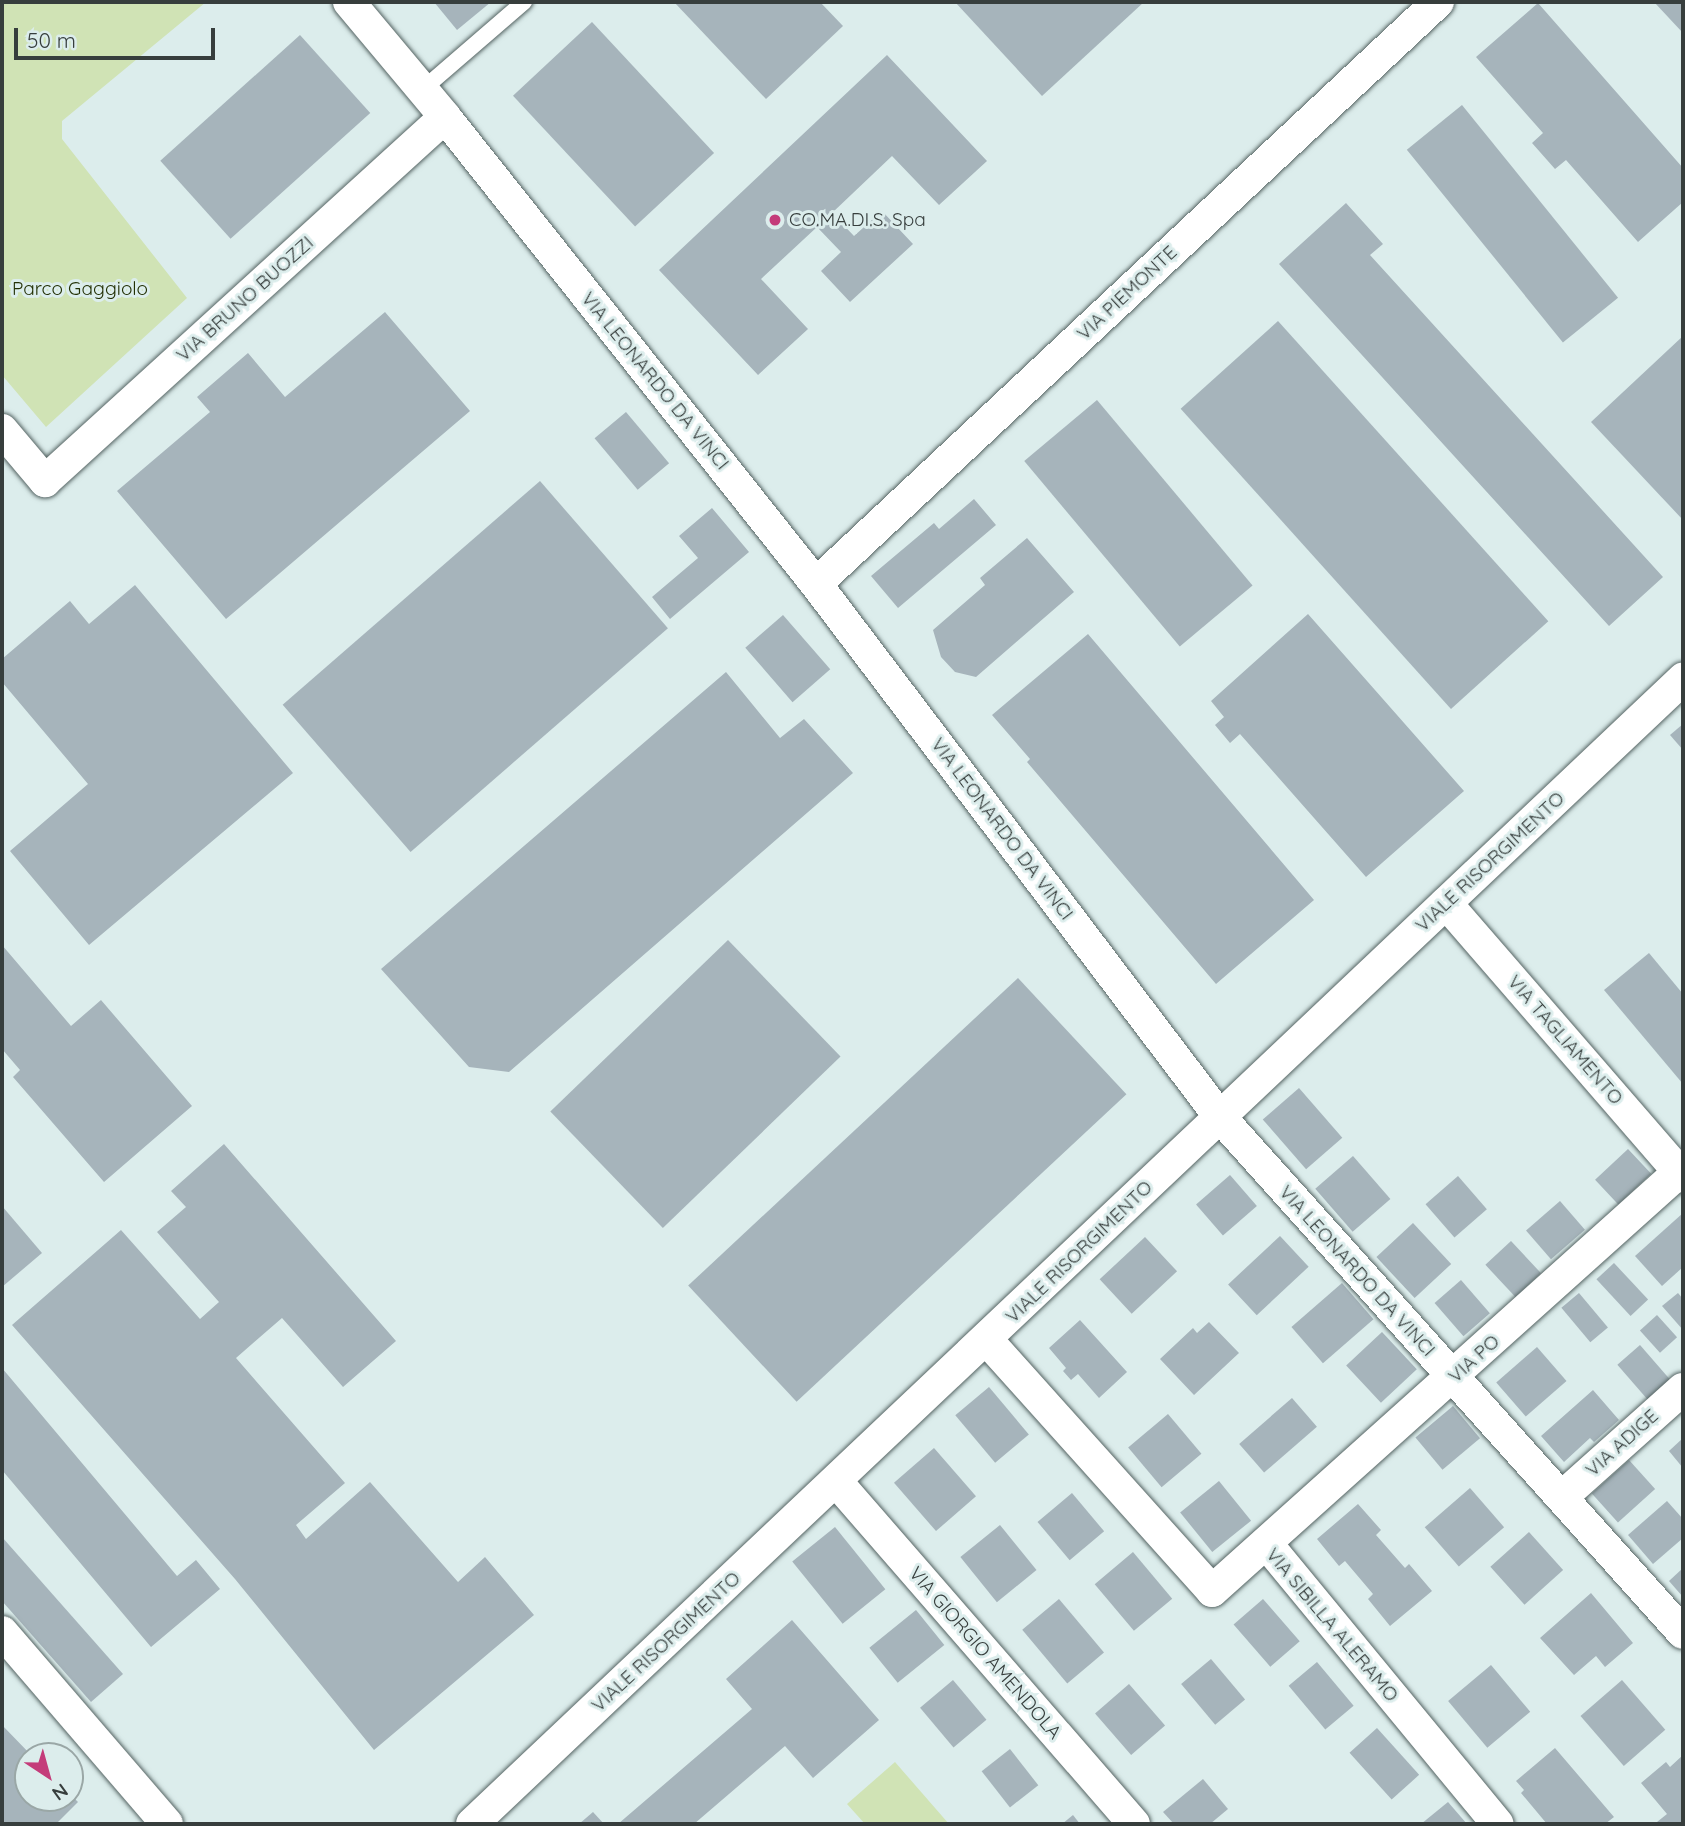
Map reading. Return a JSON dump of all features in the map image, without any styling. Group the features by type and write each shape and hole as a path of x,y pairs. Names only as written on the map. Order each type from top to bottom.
{"street":[{"name":"VIA LEONARDO DA VINCI","path":"349,2 422,89 816,584 1220,1117 1452,1379 1683,1633"},
{"name":"VIA PIEMONTE","path":"816,584 1438,2"},
{"name":"VIA BRUNO BUOZZI","path":"2,430 46,481 444,117"},
{"name":"VIALE RISORGIMENTO","path":"472,1824 1683,679"},
{"name":"VIA TAGLIAMENTO","path":"1446,903 1681,1175"},
{"name":"VIA PO","path":"1266,1543 1681,1175"},
{"name":"VIA SIBILLA ALERAMO","path":"987,1339 1212,1591 1266,1543 1499,1824"},
{"name":"VIA ADIGE","path":"1562,1497 1683,1389"},
{"name":"VIA GIORGIO AMENDOLA","path":"836,1481 1134,1824"},
{"path":"2,1632 167,1824"}],"lane":[{"path":"422,89 524,2"}],"green space":[{"name":"Parco Gaggiolo","path":"2,2 206,2 62,121 62,139 187,298 46,427 2,375"},
{"path":"895,1762 949,1824 865,1824 847,1804"}],"building":[{"path":"434,2 491,2 457,30"},
{"path":"674,2 820,2 843,26 766,99"},
{"path":"955,2 1144,2 1042,96"},
{"path":"1654,2 1683,2 1683,33"},
{"path":"1538,3 1683,168 1683,202 1638,242 1566,160 1555,169 1532,143 1543,133 1476,57"},
{"path":"592,22 714,153 635,227 513,96"},
{"path":"300,35 370,113 231,239 160,161"},
{"name":"CO.MA.DI.S. Spa","path":"887,55 987,161 939,205 892,156 832,213 854,236 882,211 913,244 850,302 821,271 841,252 817,227 761,279 808,329 758,375 659,270"},
{"path":"1462,105 1618,298 1563,342 1407,150"},
{"path":"1346,203 1383,244 1370,255 1663,577 1609,626 1279,264"},
{"path":"385,312 470,411 226,619 117,491 210,412 197,397 248,353 285,397"},
{"path":"1278,321 1548,621 1451,709 1181,409"},
{"path":"1683,336 1683,520 1591,422"},
{"path":"1097,400 1253,585 1180,646 1024,461"},
{"path":"626,412 669,463 638,490 595,438"},
{"path":"540,481 668,628 411,852 283,705"},
{"path":"974,499 996,525 898,608 871,576 934,523 939,529"},
{"path":"712,508 749,552 670,619 652,597 698,558 679,536"},
{"path":"1027,538 1074,592 976,677 955,672 941,657 933,630 985,585 980,578"},
{"path":"135,585 293,773 89,945 10,851 88,784 2,682 2,659 70,601 89,624"},
{"path":"1308,614 1464,791 1366,877 1240,734 1230,743 1215,725 1224,717 1211,701"},
{"path":"783,615 830,669 793,702 745,648"},
{"path":"1088,634 1314,900 1216,984 1027,762 1030,759 992,715"},
{"path":"726,672 780,738 804,719 853,773 509,1072 469,1067 381,969"},
{"path":"1683,724 1683,750 1670,735"},
{"path":"728,940 841,1057 663,1228 550,1112"},
{"path":"2,945 71,1026 101,1000 192,1106 104,1182 13,1077 20,1070 2,1049"},
{"path":"1649,953 1683,994 1683,1084 1604,990"},
{"path":"1018,978 1126,1094 797,1402 688,1286"},
{"path":"1299,1088 1342,1138 1306,1169 1263,1119"},
{"path":"224,1144 396,1341 343,1387 282,1318 236,1358 345,1483 296,1525 306,1539 370,1482 458,1582 485,1557 534,1615 374,1750 235,1579 12,1325 121,1230 200,1319 219,1302 157,1232 186,1207 171,1191"},
{"path":"1628,1149 1651,1174 1618,1205 1595,1180"},
{"path":"1353,1156 1390,1199 1353,1232 1315,1189"},
{"path":"1230,1175 1257,1206 1223,1235 1196,1205"},
{"path":"1458,1176 1487,1209 1454,1237 1426,1204"},
{"path":"1560,1201 1585,1230 1551,1259 1526,1231"},
{"path":"2,1206 42,1253 2,1287"},
{"path":"1683,1213 1683,1267 1662,1286 1635,1256"},
{"path":"1413,1223 1451,1264 1415,1298 1376,1257"},
{"path":"1280,1236 1309,1267 1257,1315 1228,1284"},
{"path":"1145,1237 1177,1271 1132,1314 1100,1279"},
{"path":"1511,1241 1541,1273 1515,1297 1485,1265"},
{"path":"1614,1263 1648,1300 1631,1316 1596,1279"},
{"path":"1461,1280 1490,1313 1463,1336 1435,1303"},
{"path":"1342,1283 1373,1319 1323,1363 1291,1327"},
{"path":"1579,1293 1608,1327 1590,1342 1561,1308"},
{"path":"1678,1293 1683,1299 1683,1330 1662,1306"},
{"path":"1657,1315 1677,1337 1660,1353 1640,1330"},
{"path":"1080,1320 1127,1372 1099,1398 1078,1374 1071,1380 1063,1371 1066,1368 1049,1348"},
{"path":"1209,1322 1239,1353 1194,1395 1160,1359 1193,1328 1197,1333"},
{"path":"1382,1332 1417,1369 1381,1403 1346,1365"},
{"path":"1640,1345 1671,1381 1649,1401 1617,1365"},
{"path":"1537,1347 1567,1381 1526,1416 1496,1382"},
{"path":"2,1368 177,1576 196,1560 220,1589 151,1647 2,1470"},
{"path":"989,1387 1029,1434 995,1463 955,1415"},
{"path":"1593,1390 1619,1420 1594,1442 1590,1438 1564,1462 1541,1436"},
{"path":"1292,1398 1317,1427 1264,1473 1239,1444"},
{"path":"1453,1406 1480,1438 1442,1470 1415,1437"},
{"path":"1168,1414 1201,1454 1162,1487 1128,1447"},
{"path":"1683,1438 1683,1468 1669,1451"},
{"path":"934,1448 976,1496 936,1531 894,1483"},
{"path":"1629,1460 1655,1489 1618,1522 1592,1493"},
{"path":"1219,1481 1251,1521 1212,1552 1180,1512"},
{"path":"1470,1488 1504,1527 1459,1567 1425,1527"},
{"path":"1072,1493 1104,1531 1070,1560 1038,1522"},
{"path":"1667,1501 1683,1519 1683,1538 1653,1564 1628,1535"},
{"path":"1358,1504 1381,1530 1376,1535 1405,1568 1409,1564 1432,1591 1390,1626 1368,1599 1373,1594 1345,1561 1339,1566 1317,1539"},
{"path":"1000,1525 1037,1570 997,1602 960,1557"},
{"path":"835,1527 885,1589 843,1624 792,1562"},
{"path":"1529,1532 1563,1570 1524,1605 1490,1567"},
{"path":"2,1537 123,1674 91,1702 2,1601"},
{"path":"1133,1552 1172,1599 1134,1631 1095,1584"},
{"path":"1683,1568 1683,1597 1669,1581"},
{"path":"1591,1593 1633,1643 1605,1667 1596,1656 1574,1675 1540,1638"},
{"path":"1059,1599 1104,1653 1067,1683 1022,1630"},
{"path":"1263,1599 1300,1641 1270,1667 1234,1625"},
{"path":"916,1610 944,1645 898,1683 869,1648"},
{"path":"792,1620 879,1720 813,1778 785,1746 694,1824 618,1824 752,1709 726,1679"},
{"path":"1211,1659 1245,1700 1215,1725 1181,1684"},
{"path":"1317,1662 1354,1706 1325,1729 1289,1686"},
{"path":"1491,1665 1530,1712 1487,1748 1448,1701"},
{"path":"953,1680 986,1720 953,1747 920,1708"},
{"path":"1622,1680 1665,1730 1624,1766 1580,1716"},
{"path":"1129,1684 1165,1726 1131,1755 1095,1714"},
{"path":"2,1725 18,1742 14,1742 14,1812 68,1812 56,1824 2,1824"},
{"path":"1377,1728 1419,1775 1392,1800 1350,1753"},
{"path":"1555,1748 1614,1817 1605,1824 1547,1824 1521,1793 1524,1790 1516,1781"},
{"path":"1010,1749 1038,1785 1010,1807 982,1771"},
{"path":"1683,1755 1683,1824 1659,1824 1657,1822 1667,1814 1641,1783 1666,1762 1670,1767"},
{"path":"1203,1779 1228,1809 1210,1824 1174,1824 1163,1812"},
{"path":"1448,1802 1467,1824 1421,1824"},
{"path":"593,1812 604,1824 579,1824"},
{"path":"1073,1815 1080,1824 1062,1824"}],"place":[{"name":"CO.MA.DI.S. Spa","path":"775,220"}]}
